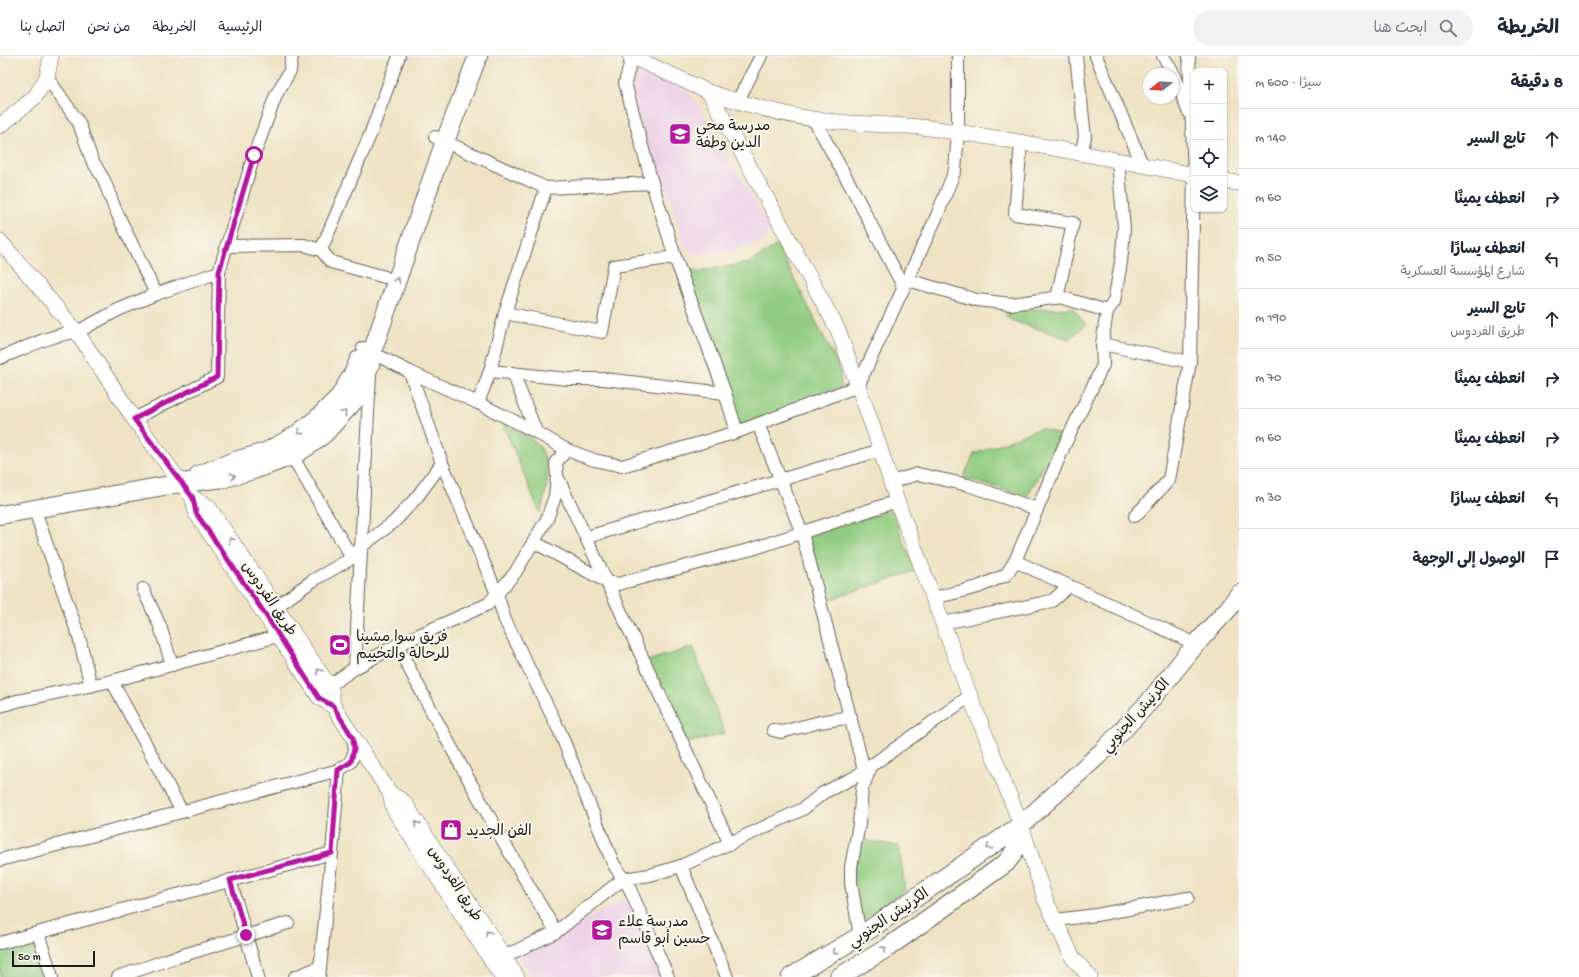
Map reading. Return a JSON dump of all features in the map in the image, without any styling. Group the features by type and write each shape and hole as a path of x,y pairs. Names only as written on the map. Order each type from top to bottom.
{"main road":[{"path":"0,515 181,483 225,478 292,456 324,434 354,401 466,56"},
{"path":"181,483 235,461 266,452 295,436 319,417 340,396 354,372 369,355 385,277 440,139 478,56"},
{"name":"الكرنيش الجنوبي","path":"791,977 860,936 1021,825 1104,750 1150,702 1196,644 1229,608 1239,594"},
{"name":"الكرنيش الجنوبي","path":"839,977 887,948 1006,862 1014,854 1019,842 1021,825"}],"street":[{"path":"0,126 35,97 47,77 51,56"},
{"path":"134,419 217,377 219,272 254,155 276,95 290,71 292,56"},
{"path":"321,250 370,134 399,56"},
{"path":"737,102 761,56"},
{"path":"355,668 362,546 369,355 478,403 536,432 567,450 594,460 622,466 737,432 858,386 936,218 955,170 958,132 958,56"},
{"path":"1076,56 1085,137 1081,154"},
{"path":"1096,56 1143,166"},
{"path":"1163,56 1175,76 1191,120"},
{"path":"1189,56 1191,104"},
{"path":"737,432 725,393 675,257 652,182 625,83 631,57 709,92 737,102 813,118 837,122 927,128 958,132 1191,174"},
{"path":"47,77 79,123 92,160 104,180 115,209 156,294"},
{"path":"709,92 838,330 881,450 897,501 970,696 1021,825 1045,899 1074,958 1090,977"},
{"path":"813,118 906,284 977,300 1012,304 1060,297 1107,311"},
{"path":"440,139 546,188 652,182"},
{"path":"1021,143 1015,214 1073,223 1056,298"},
{"path":"934,598 978,587 1006,576 1015,561 1065,444 1103,364 1102,344 1107,311 1114,302 1123,242 1124,228 1118,161"},
{"path":"1135,516 1169,480 1190,362 1194,176"},
{"path":"1227,181 1239,183"},
{"path":"478,403 490,371 505,313 546,188"},
{"name":"طريق الفردوس","path":"0,241 77,332 134,419 193,498 196,513 270,611 323,690"},
{"path":"226,246 304,245 321,250 330,262 385,277"},
{"path":"505,313 602,332 614,266 675,257"},
{"path":"0,358 42,341 69,332 77,332 118,310 156,294 219,272"},
{"path":"1102,344 1190,362"},
{"path":"490,371 568,379 618,381 725,393"},
{"path":"410,372 442,464 497,594 505,620 560,732 613,863 629,887 668,977"},
{"path":"513,373 536,432"},
{"path":"758,424 802,533 850,717 868,767 862,789 859,824 851,867 851,883 860,936"},
{"path":"323,690 355,668 397,645 488,604 515,573 547,519 555,496 557,476 556,462 567,450"},
{"path":"587,537 881,450"},
{"path":"292,456 352,558"},
{"path":"270,611 312,581 352,558 362,546 394,522 417,497 442,464"},
{"path":"891,482 918,474 968,485 1037,510"},
{"path":"557,476 730,844"},
{"path":"534,542 607,582 618,584 752,549 897,501"},
{"path":"34,508 79,637 92,686"},
{"path":"1015,561 1196,644"},
{"path":"943,623 1052,601 1069,586"},
{"path":"143,589 160,626 172,665"},
{"name":"طريق الفردوس","path":"270,611 278,636 323,690"},
{"path":"0,706 112,682 278,636"},
{"path":"397,645 436,722 522,876 556,932"},
{"path":"112,682 182,812"},
{"name":"طريق الفردوس","path":"323,690 319,698 333,706 390,793 394,810 497,958 517,977"},
{"path":"497,958 556,932 623,879 650,875 681,866 804,809 823,793 855,777 970,696"},
{"path":"774,730 781,732 820,722 850,717"},
{"path":"0,860 338,770 351,762 354,749 353,738"},
{"path":"295,977 320,972 332,853 338,770"},
{"path":"0,943 332,853"},
{"path":"681,866 727,977"},
{"path":"230,880 258,977"},
{"path":"1055,920 1188,898"},
{"path":"118,977 246,935 288,923"},
{"path":"38,933 52,977"},
{"name":"طريق الفردوس","path":"497,958 502,977"}],"shaded area":[{"name":"مدرسة محي الدين وطفة","path":"644,73 681,86 695,99 771,231 765,239 758,243 730,251 696,254 688,250 683,242 664,178 654,169 630,87"},
{"name":"مدرسة علاء حسين أبو قاسم","path":"624,901 628,902 631,907 660,977 532,977 517,953"}],"green space":[{"path":"777,245 839,367 842,387 739,428 729,388 700,302 684,269 698,271 749,263"},
{"path":"1073,308 1086,325 1069,339 1010,320 1006,315 1008,310"},
{"path":"502,422 532,440 542,450 547,467 547,487 540,513"},
{"path":"1041,428 1062,435 1027,496 963,478 974,454"},
{"path":"892,510 915,571 826,601 807,536"},
{"path":"693,647 725,734 686,743 647,661"},
{"path":"858,839 899,846 905,890 859,923 852,883"},
{"path":"28,941 34,945 45,977 0,977 0,951"}],"place":[{"name":"مدرسة محي الدين وطفة","path":"680,134"},
{"name":"فريق سوا مشينا للرحالة والتخييم","path":"340,645"},
{"name":"الفن الجديد","path":"451,830"},
{"name":"مدرسة علاء حسين أبو قاسم","path":"602,930"}],"route":[{"path":"246,935 230,880 332,853 338,770 351,762 354,749 353,738 333,706 319,698 265,614 196,513 193,498 134,419 217,377 219,272 254,155"}]}
